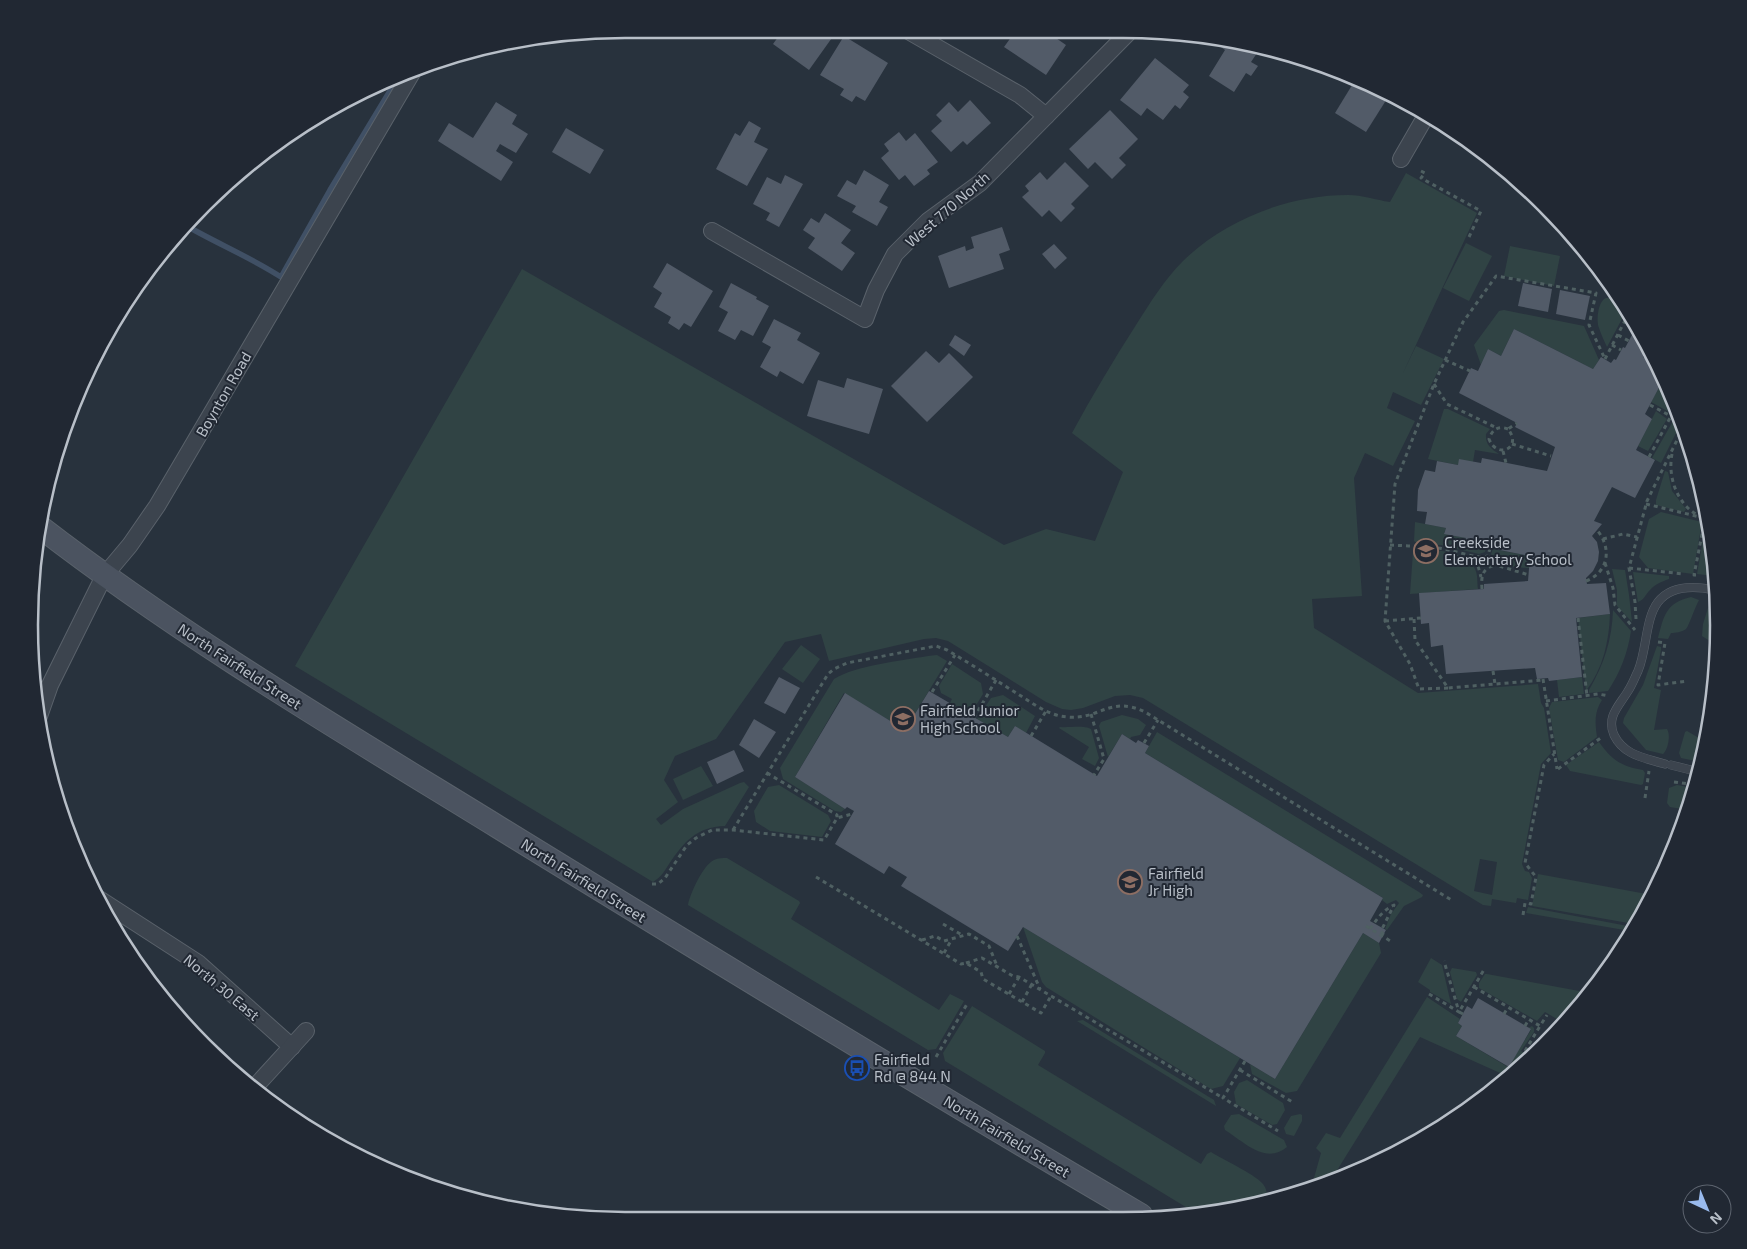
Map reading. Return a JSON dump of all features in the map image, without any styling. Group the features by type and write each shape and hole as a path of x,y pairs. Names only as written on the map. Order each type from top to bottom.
{"street":[{"path":"920,38 1020,95 1046,116"},
{"name":"West 770 North","path":"712,231 865,319 876,290 895,254 928,221 980,183 1123,38"},
{"name":"Boynton Road","path":"43,704 50,685 104,576 130,545 157,506 408,79"},
{"path":"1401,159 1423,120"},
{"name":"North Fairfield Street","path":"46,531 104,576 220,655 853,1044 1133,1211"},
{"name":"North 30 East","path":"109,904 198,963 292,1047"},
{"path":"258,1083 306,1031"}],"lane":[{"path":"1691,770 1632,755 1620,745 1614,734 1611,720 1615,708 1628,692 1638,669 1647,640 1651,614 1659,601 1669,592 1688,587 1708,589"}],"path":[{"path":"1421,171 1424,173 1421,178 1481,212 1469,236"},
{"path":"1602,737 1558,769 1543,680 1419,689 1410,664 1385,621 1395,484 1434,384 1463,322 1496,276 1596,293 1589,325 1605,359 1625,321"},
{"path":"1618,335 1629,341"},
{"path":"1612,345 1621,350"},
{"path":"1445,360 1470,371"},
{"path":"1434,384 1447,404 1497,428 1508,429 1517,423"},
{"path":"1650,405 1671,416"},
{"path":"1649,457 1671,416"},
{"path":"1497,428 1491,433 1489,439 1491,445 1497,450 1508,449 1512,444 1513,438 1508,429"},
{"path":"1512,444 1552,456"},
{"path":"1675,444 1670,466 1675,490 1692,511 1699,515"},
{"path":"1503,450 1506,463"},
{"path":"1646,504 1699,518"},
{"path":"1586,581 1600,573 1605,563 1607,549 1598,530"},
{"path":"1603,539 1623,534 1638,537"},
{"path":"1694,575 1702,535"},
{"path":"1390,545 1439,548 1479,558 1488,556"},
{"path":"1488,556 1490,548"},
{"path":"1460,552 1478,566 1482,576 1482,589"},
{"path":"1488,556 1496,565 1529,575"},
{"path":"1605,563 1613,588 1615,605 1635,630"},
{"path":"1482,576 1487,568 1496,565"},
{"path":"1629,568 1704,576"},
{"path":"1385,621 1420,618"},
{"path":"1578,618 1587,696"},
{"path":"1414,619 1415,640 1448,688"},
{"path":"1658,642 1665,644 1658,685 1687,681"},
{"path":"733,830 823,681 834,669 847,663 929,646 942,647 1046,711 1059,716 1068,718 1125,705 1136,708 1453,902"},
{"path":"932,692 955,655"},
{"path":"1493,671 1495,684"},
{"path":"974,718 996,680"},
{"path":"1546,701 1598,694 1608,696"},
{"path":"1031,736 1046,711"},
{"path":"1092,714 1104,758 1094,775"},
{"path":"1144,743 1158,720"},
{"path":"1523,915 1525,903 1531,904 1536,877 1525,863 1540,784 1544,765 1554,754"},
{"path":"767,773 837,815 837,818"},
{"path":"652,884 662,882 688,845 696,838 712,830 733,830 824,840 837,818 852,814"},
{"path":"816,877 961,964 982,958 1013,976 1032,984 1278,1131"},
{"path":"1370,929 1378,917 1387,908 1394,905 1382,931 1385,937"},
{"path":"943,924 962,936"},
{"path":"1366,926 1392,942"},
{"path":"922,940 936,936 944,941 969,934 989,946 997,967"},
{"path":"1017,936 1040,989"},
{"path":"943,953 953,939"},
{"path":"1444,961 1461,1013"},
{"path":"966,963 981,972 983,979 1041,1013 1052,996"},
{"path":"1461,1013 1485,968"},
{"path":"1009,994 1019,977"},
{"path":"1022,1002 1032,984"},
{"path":"1474,987 1540,1026"},
{"path":"1429,994 1461,1013"},
{"path":"936,1057 967,1004"},
{"path":"1504,1014 1508,1007"},
{"path":"1525,1051 1547,1015"},
{"path":"1525,1026 1529,1019"},
{"path":"1223,1098 1245,1061"},
{"path":"1240,1070 1294,1103"}],"shaded area":[{"path":"1406,173 1477,213 1403,373 1416,346 1444,359 1421,405 1393,392 1387,408 1415,421 1393,466 1365,453 1354,478 1362,596 1312,599 1314,628 1418,693 1538,684 1551,753 1541,764 1522,864 1525,871 1529,872 1532,878 1528,900 1517,898 1516,903 1492,899 1491,906 1483,905 1143,698 1130,695 1115,696 1083,708 1062,709 1046,702 948,641 936,638 924,639 829,661 821,634 785,642 716,739 675,756 664,780 678,802 656,819 661,825 683,809 740,783 744,782 749,787 725,826 706,829 692,837 680,849 662,874 653,882 295,666 522,269 1004,545 1046,529 1095,541 1123,472 1072,433 1127,338 1176,268 1200,246 1219,233 1260,212 1281,205 1303,199 1348,195 1390,202","holes":["1480,859 1497,862 1492,895 1474,891"]},
{"path":"1466,243 1492,256 1469,301 1443,288"},
{"path":"1510,246 1560,256 1554,286 1504,276"},
{"path":"1606,298 1612,299 1623,317 1607,347 1598,325 1598,311 1603,300"},
{"path":"1504,310 1584,326 1599,360 1593,369 1514,329 1501,356 1488,349 1481,365 1474,345 1499,311"},
{"path":"1659,387 1669,412 1651,402"},
{"path":"1444,409 1448,409 1490,429 1486,434 1486,441 1499,454 1475,450 1473,462 1458,465 1428,459"},
{"path":"1656,411 1667,419 1648,451 1638,446"},
{"path":"1673,421 1677,432 1661,463 1652,458"},
{"path":"1665,471 1668,472 1672,491 1686,509 1684,512 1656,505"},
{"path":"1661,512 1700,521 1701,528 1693,574 1648,568 1639,557 1649,519"},
{"path":"1415,522 1446,528 1444,533 1466,538 1464,543 1486,547 1485,552 1479,554 1441,545 1419,544 1414,541"},
{"path":"1703,540 1707,575 1697,574"},
{"path":"1493,549 1530,556 1529,568 1508,566 1498,562 1491,554"},
{"path":"1417,550 1449,552 1465,558 1475,569 1478,589 1410,594 1413,552"},
{"path":"1612,569 1625,570 1632,622 1617,606 1617,590"},
{"path":"1633,572 1669,576 1669,579 1654,586 1638,602"},
{"path":"1691,597 1699,600 1686,629 1681,632 1671,633 1668,639 1658,638 1667,611 1676,603"},
{"path":"1708,608 1709,641 1702,636 1703,624"},
{"path":"1613,610 1631,631 1628,647 1620,670 1608,691 1589,693 1606,652 1611,632"},
{"path":"1610,614 1608,635 1601,664 1586,691 1578,618"},
{"path":"801,645 820,659 803,683 782,669"},
{"path":"1657,646 1661,647 1661,650 1654,688 1661,690 1654,730 1667,729 1669,735 1668,742 1663,754 1646,750 1623,723 1643,685"},
{"path":"937,655 947,661 905,730 844,693 795,777 845,809 841,812 835,811 783,779 780,768 834,679 843,674 866,667"},
{"path":"952,664 981,683 983,694 970,715 950,703 952,699 941,693 939,686"},
{"path":"1582,677 1584,694 1559,697 1557,680"},
{"path":"1003,695 1035,716 1026,733 1015,726 1008,737 977,719 991,698"},
{"path":"1598,697 1602,700 1596,718 1597,737 1564,762 1558,760 1549,708 1552,702"},
{"path":"1122,715 1138,719 1146,725 1140,735 1130,739 1122,734 1108,757 1099,726 1101,722"},
{"path":"1060,727 1091,729 1099,758 1095,766 1082,759 1089,747"},
{"path":"1687,731 1698,738 1693,760 1681,758 1679,753 1685,732"},
{"path":"1157,732 1419,892 1423,895 1422,897 1404,906 1387,930 1385,929 1391,914 1399,903 1396,900 1387,904 1382,900 1383,898 1145,753"},
{"path":"1599,742 1617,761 1643,770 1645,773 1643,784 1570,771 1566,765"},
{"path":"701,766 713,786 683,800 673,779"},
{"path":"779,785 828,815 831,821 822,837 770,831 756,822 754,811 768,787"},
{"path":"1677,785 1686,787 1679,809 1670,807 1667,803 1669,788"},
{"path":"719,858 727,858 799,901 800,903 791,919 939,1010 950,994 964,1001 936,1049 928,1050 688,905 694,887 710,863"},
{"path":"1538,874 1644,894 1628,923 1532,906"},
{"path":"1528,907 1626,926 1624,930 1526,913"},
{"path":"1023,927 1240,1058 1223,1086 1211,1089 1046,987 1042,982"},
{"path":"1363,933 1379,943 1381,953 1297,1091 1286,1093 1252,1074 1250,1064 1275,1079"},
{"path":"1431,958 1442,965 1451,1004 1430,992 1430,990 1418,982"},
{"path":"1452,968 1476,972 1477,975 1461,1002 1457,999 1450,972"},
{"path":"1485,974 1581,991 1557,1019 1545,1012 1537,1021 1479,988 1479,983"},
{"path":"1427,997 1460,1019 1458,1023 1462,1026 1456,1036 1508,1067 1531,1030 1528,1028 1532,1026 1534,1028 1534,1032 1521,1051 1524,1053 1501,1073 1420,1037 1337,1171 1314,1179 1321,1153 1316,1148 1326,1133 1340,1138"},
{"path":"972,1006 1045,1051 1038,1065 1201,1164 1207,1154 1211,1152 1245,1171 1258,1179 1266,1193 1237,1200 1186,1207 945,1061 943,1053"},
{"path":"1083,1020 1214,1100 1216,1106 1077,1021"},
{"path":"1247,1080 1283,1103 1285,1110 1277,1124 1272,1125 1236,1104 1234,1092 1239,1083"},
{"path":"1239,1114 1284,1140 1287,1147 1271,1154 1263,1153 1255,1150 1225,1130 1224,1126 1231,1115"},
{"path":"1302,1115 1302,1121 1294,1136 1286,1134 1284,1128 1291,1116"}],"building":[{"path":"777,38 832,38 809,70 773,44"},
{"path":"843,38 847,38 888,63 865,101 856,96 852,102 840,95 844,89 820,75"},
{"path":"1010,38 1056,38 1066,45 1046,75 1004,47"},
{"path":"1221,47 1257,54 1251,62 1258,66 1251,76 1246,73 1234,92 1209,76 1225,50"},
{"path":"1155,58 1189,85 1183,92 1189,97 1180,109 1175,105 1163,120 1147,108 1141,116 1120,100"},
{"path":"1352,84 1386,100 1366,132 1335,113"},
{"path":"970,100 991,123 967,145 963,141 951,152 931,131 942,121 936,115 949,102 958,112"},
{"path":"496,102 517,115 512,124 528,134 516,153 500,144 496,151 513,162 501,181 438,141 449,123 473,138"},
{"path":"1110,110 1138,139 1119,158 1126,165 1112,179 1095,162 1088,169 1069,149"},
{"path":"749,121 761,128 754,142 768,149 747,186 716,169 735,133 740,136"},
{"path":"566,128 604,150 590,174 552,152"},
{"path":"899,132 906,141 915,133 938,162 927,170 930,174 914,186 905,175 899,180 881,158 889,151 884,144"},
{"path":"1065,162 1089,186 1071,204 1075,208 1061,222 1049,210 1042,217 1022,197 1029,191 1025,186 1040,172 1047,180"},
{"path":"864,170 889,185 879,202 888,207 877,226 852,212 856,206 837,196 847,180 856,185"},
{"path":"785,175 803,184 779,227 766,220 770,213 753,204 767,177 781,184"},
{"path":"825,213 851,230 841,243 855,253 842,271 808,248 815,238 803,230 811,218 819,223"},
{"path":"1002,227 1010,250 999,254 1004,269 949,288 938,256 965,246 966,251 974,248 971,237"},
{"path":"1054,244 1067,258 1055,269 1042,254"},
{"path":"667,263 713,291 691,327 684,323 679,330 668,323 671,317 654,307 662,293 653,287"},
{"path":"731,283 769,306 753,336 741,330 735,340 718,331 728,312 719,307"},
{"path":"1523,283 1552,289 1548,312 1518,306"},
{"path":"1560,290 1590,296 1585,320 1556,314"},
{"path":"774,319 801,333 797,340 820,353 803,384 780,371 777,377 760,367 771,347 762,342"},
{"name":"Creekside Elementary School","path":"1514,329 1593,369 1601,357 1611,363 1614,359 1616,360 1633,334 1659,387 1645,414 1652,419 1636,450 1655,460 1635,498 1612,487 1594,521 1602,524 1592,536 1597,542 1598,561 1593,571 1586,578 1587,584 1606,583 1610,614 1576,618 1582,677 1549,681 1548,678 1537,679 1535,668 1446,674 1443,645 1431,647 1429,623 1421,624 1419,593 1484,589 1484,584 1528,581 1530,556 1464,543 1466,538 1444,534 1446,528 1425,524 1427,512 1417,511 1418,490 1425,470 1435,472 1437,461 1458,465 1459,459 1481,463 1482,458 1547,471 1555,447 1515,427 1517,423 1459,393 1471,368 1478,371 1488,349 1501,356"},
{"path":"955,335 971,345 964,356 949,345"},
{"path":"926,351 939,363 949,353 973,377 927,422 891,386"},
{"path":"847,378 883,389 869,434 807,416 818,380 844,388"},
{"path":"779,677 800,688 785,714 764,703"},
{"name":"Fairfield Jr High","path":"929,691 1008,737 1015,726 1097,776 1122,734 1136,743 1138,740 1149,746 1145,753 1383,898 1370,921 1386,930 1379,943 1363,933 1275,1079 1023,927 1008,951 901,886 907,877 889,866 884,874 835,844 854,811 847,807 845,809 795,777 845,693 905,730"},
{"path":"754,719 776,732 759,758 739,745"},
{"path":"734,750 744,771 717,784 707,762"},
{"path":"1478,998 1531,1029 1509,1067 1456,1036 1462,1026 1458,1023 1467,1006 1472,1009"}],"waterway":[{"path":"191,228 281,277 330,190 394,85"}],"place":[{"name":"Creekside Elementary School","path":"1426,551"},
{"name":"Fairfield Junior High School","path":"903,719"},
{"name":"Fairfield Jr High","path":"1130,882"},
{"name":"Fairfield Rd @ 844 N","path":"857,1068"}]}
